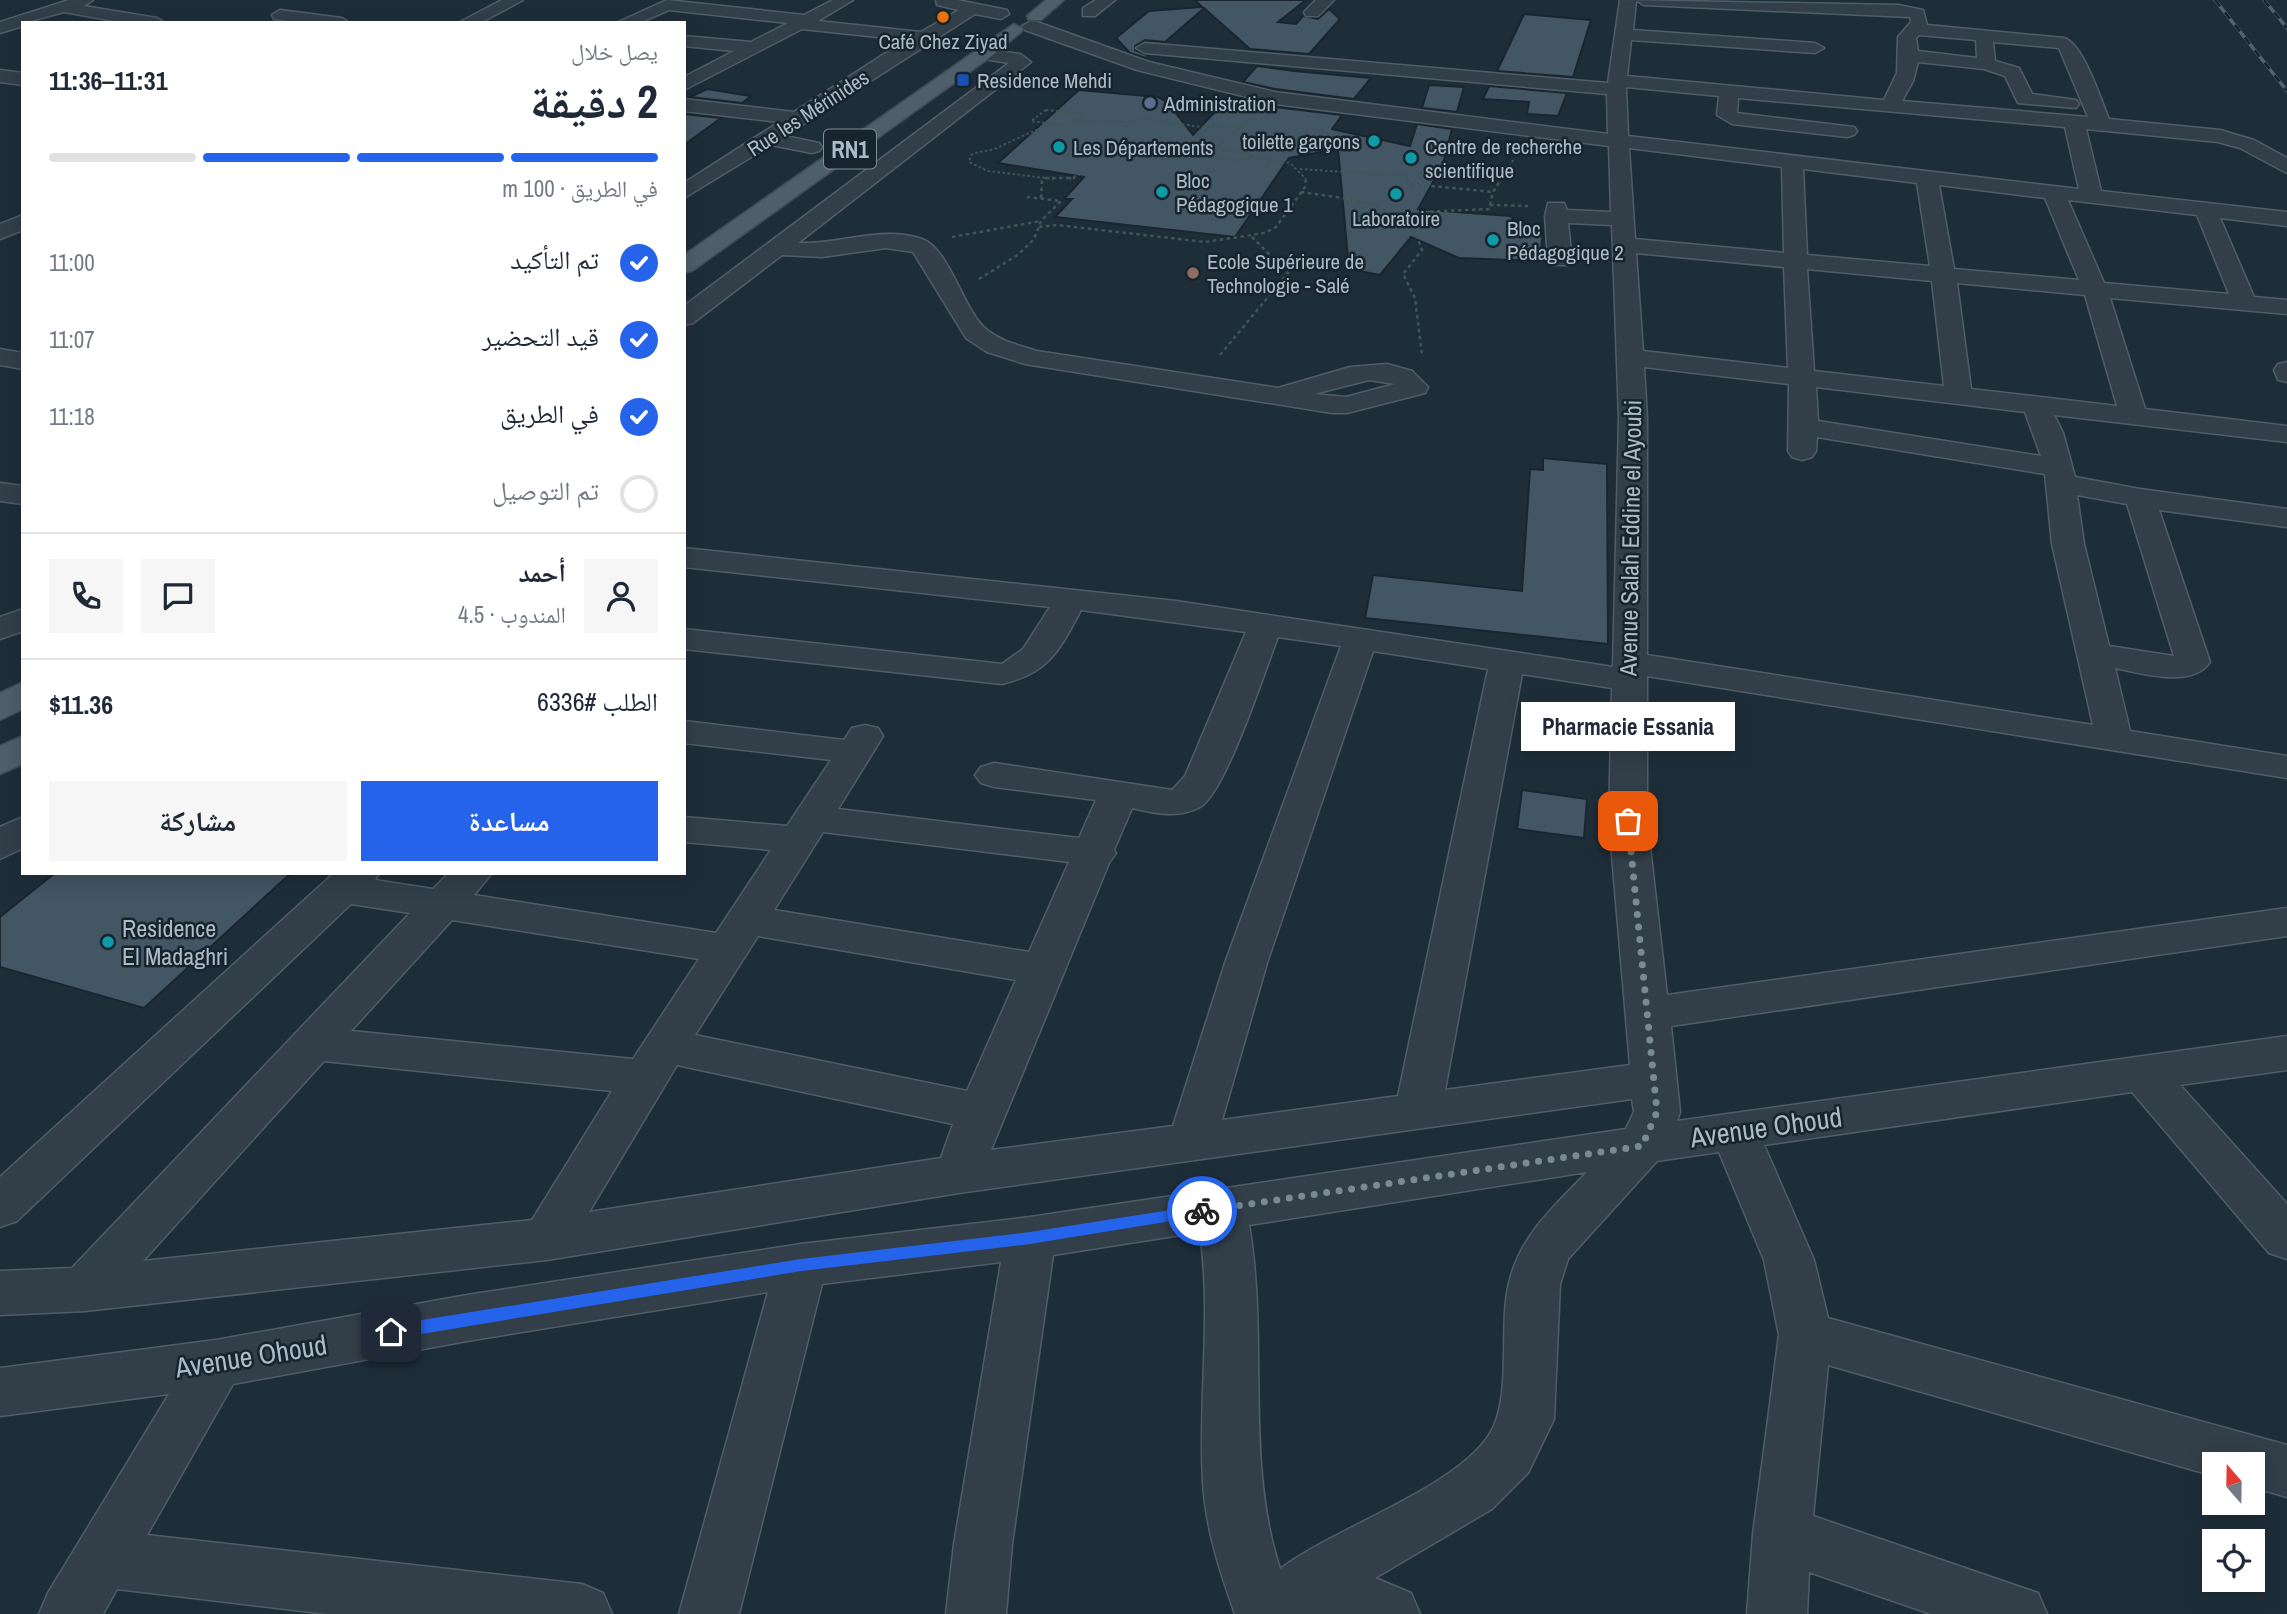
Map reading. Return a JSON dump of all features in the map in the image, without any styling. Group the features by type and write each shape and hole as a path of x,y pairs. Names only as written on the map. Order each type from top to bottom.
{"main road":[{"name":"RN1","path":"686,264 993,19 1056,0"},
{"name":"RN1","path":"791,162 832,133"},
{"path":"0,709 21,694"},
{"path":"0,763 21,748"}],"street":[{"path":"470,21 515,0"},
{"path":"686,83 845,0"},
{"path":"934,0 1073,41 1143,66 1275,98 1792,163 2287,219"},
{"path":"1089,12 1107,0"},
{"path":"1312,12 1325,0"},
{"path":"0,28 74,2 149,21"},
{"path":"629,21 667,5 923,37"},
{"path":"1630,12 1877,9 1912,12 1920,16 1920,23 1907,37 1912,56 1911,87 1889,106"},
{"path":"1630,12 1829,27 1828,11"},
{"path":"1630,12 1732,41 1818,49"},
{"name":"Avenue Salah Eddine el Ayoubi","path":"1282,1604 1472,1490 1508,1455 1526,1419 1534,1284 1546,1249 1642,1146 1657,1112 1628,821 1631,358 1616,85 1630,12"},
{"path":"0,14 33,17"},
{"path":"280,15 326,21"},
{"path":"686,316 1022,62 993,19"},
{"name":"Rue les Mérinides","path":"686,191 770,139 923,37 993,19"},
{"path":"1738,22 1723,81 1727,115 1731,118 1847,131"},
{"path":"1913,29 2064,43 2073,55 2098,116"},
{"path":"0,34 21,37"},
{"path":"1984,35 1986,64"},
{"path":"686,41 757,48"},
{"path":"1073,41 1616,85 1723,81 1808,92 1849,103 2074,122 2098,116"},
{"path":"1912,56 1986,64 2013,72 2018,76 2025,99"},
{"path":"0,76 21,79"},
{"path":"1998,96 2220,136 2247,144 2287,167"},
{"path":"1849,103 1847,131 1850,169"},
{"path":"686,105 800,118"},
{"path":"2074,122 2092,197"},
{"path":"770,139 812,147"},
{"path":"1792,163 1798,261 1796,313 1803,377 1804,439 2061,476 2140,498 2287,518"},
{"path":"1927,177 1944,275 1958,394"},
{"path":"2054,192 2095,289 2133,415"},
{"path":"2206,210 2244,302"},
{"path":"1560,261 1556,212 1624,232 1798,261 2287,307"},
{"path":"0,232 21,223"},
{"path":"0,239 21,244"},
{"path":"777,248 821,250 897,242 917,244 922,247 975,334 996,347 1034,358 1319,404 1347,405 1412,390 1415,387 1400,375"},
{"path":"0,357 21,361"},
{"path":"1631,358 2133,415 2284,440"},
{"path":"2035,404 2049,433 2061,476 2068,544 2114,739"},
{"path":"0,492 21,495"},
{"path":"2094,653 2166,665 2187,666 2193,662 2140,498"},
{"path":"686,557 1266,624 1507,660 1628,671 2114,739 2287,767"},
{"path":"686,639 1002,674 1020,670 1034,660 1070,600"},
{"path":"0,629 21,620"},
{"path":"994,775 1119,792 1171,803 1193,794 1208,766 1266,624"},
{"path":"1191,1144 1246,963 1361,638"},
{"path":"1418,1110 1507,660"},
{"path":"547,1239 655,1062 859,744 686,732"},
{"path":"959,1174 981,1112 1096,853 1119,792"},
{"path":"686,829 805,829 1096,853"},
{"path":"0,846 21,830"},
{"path":"0,1207 352,881 458,889 738,934 1044,970"},
{"path":"85,1289 458,889"},
{"path":"1647,1014 2287,922"},
{"path":"314,1044 655,1062 981,1112"},
{"name":"Avenue Ohoud","path":"0,1392 216,1364 467,1318 801,1265 1030,1238 1734,1131 2287,1052"},
{"path":"2142,1073 2287,1238"},
{"path":"0,1293 85,1289 547,1239 959,1174 1655,1079"},
{"path":"1734,1131 1789,1260 1805,1335 1782,1534 1777,1614"},
{"path":"1221,1208 1230,1264 1232,1486 1245,1559 1282,1604 1390,1614"},
{"path":"976,1614 983,1544 1030,1238"},
{"path":"709,1614 801,1265"},
{"path":"1805,1335 2287,1471"},
{"path":"69,1614 216,1364"},
{"path":"1782,1534 2017,1614"},
{"path":"103,1559 582,1614"}],"path":[{"path":"1046,110 1083,114 1076,120 1069,126 1031,121 1046,110"},
{"path":"1207,157 1249,117"},
{"path":"1076,120 1124,122 1147,119 1204,127 1242,125"},
{"path":"1124,122 1128,127"},
{"path":"1052,124 1006,141 998,148 978,151 969,162 987,171 1030,174 1042,180 1063,180 1083,173"},
{"path":"1217,149 1247,153 1252,157"},
{"path":"1161,159 1273,159 1299,169 1405,176 1412,184 1493,192"},
{"path":"1263,172 1273,159"},
{"path":"1391,213 1489,209 1493,192 1514,159"},
{"path":"1039,227 1057,225 1205,242 1250,235 1276,227 1306,187 1306,177 1299,169"},
{"path":"1041,198 1042,180"},
{"path":"1301,192 1360,202 1391,213 1405,220 1421,239 1422,250 1404,274 1415,298 1422,363 1416,371 1400,375"},
{"path":"948,289 980,279 1003,265 1034,239 1041,221 1061,201 1027,197"},
{"path":"917,244 1041,221"},
{"path":"1220,355 1288,273 1250,235"}],"building":[{"path":"1195,0 1306,0 1278,22 1296,24 1303,16 1318,19 1329,9 1340,19 1309,54 1250,49 1204,8 1165,42 1145,40 1135,46 1135,50 1149,56 1146,58 1130,53 1116,38 1149,11 1202,7"},
{"path":"1524,14 1591,20 1573,77 1497,71"},
{"path":"1257,66 1371,78 1354,99 1243,82"},
{"path":"1429,85 1464,87 1457,112 1422,108"},
{"path":"1489,86 1567,93 1558,116 1527,114 1529,102 1483,99"},
{"path":"707,89 751,96 742,103 690,97"},
{"path":"1079,90 1158,97 1168,103 1193,135 1230,96 1275,107 1342,115 1332,129 1410,146 1417,124 1452,129 1443,164 1418,209 1511,216 1516,225 1543,230 1540,261 1459,258 1411,237 1380,275 1349,269 1338,149 1289,158 1235,237 1055,217 1072,199 1064,199 1084,177 998,163"},
{"path":"686,114 721,118 686,144"},
{"path":"1543,458 1607,464 1608,644 1365,618 1373,575 1522,591 1530,469 1543,470"},
{"path":"1522,790 1587,799 1584,838 1517,829"},
{"name":"Residence El Madaghri","path":"52,875 289,875 144,1008 0,967 0,917"}],"railway":[{"path":"2215,0 2287,91"},
{"path":"2264,0 2287,28"}],"way so far":[{"path":"1202,1211 1642,1146 1657,1112 1628,821"}],"place":[{"name":"Café Chez Ziyad","path":"943,17"},
{"name":"Residence Mehdi","path":"963,80"},
{"name":"Administration","path":"1150,103"},
{"name":"toilette garçons","path":"1374,141"},
{"name":"Les Départements","path":"1059,147"},
{"name":"Centre de recherche scientifique","path":"1411,158"},
{"name":"Bloc Pédagogique 1","path":"1162,192"},
{"name":"Laboratoire","path":"1396,194"},
{"name":"Bloc Pédagogique 2","path":"1493,240"},
{"name":"Ecole Supérieure de Technologie - Salé","path":"1193,273"},
{"name":"Pharmacie Essania","path":"1628,821"},
{"name":"Residence El Madaghri","path":"108,942"}],"route":[{"path":"391,1332 801,1265 1030,1238 1202,1211"}]}
